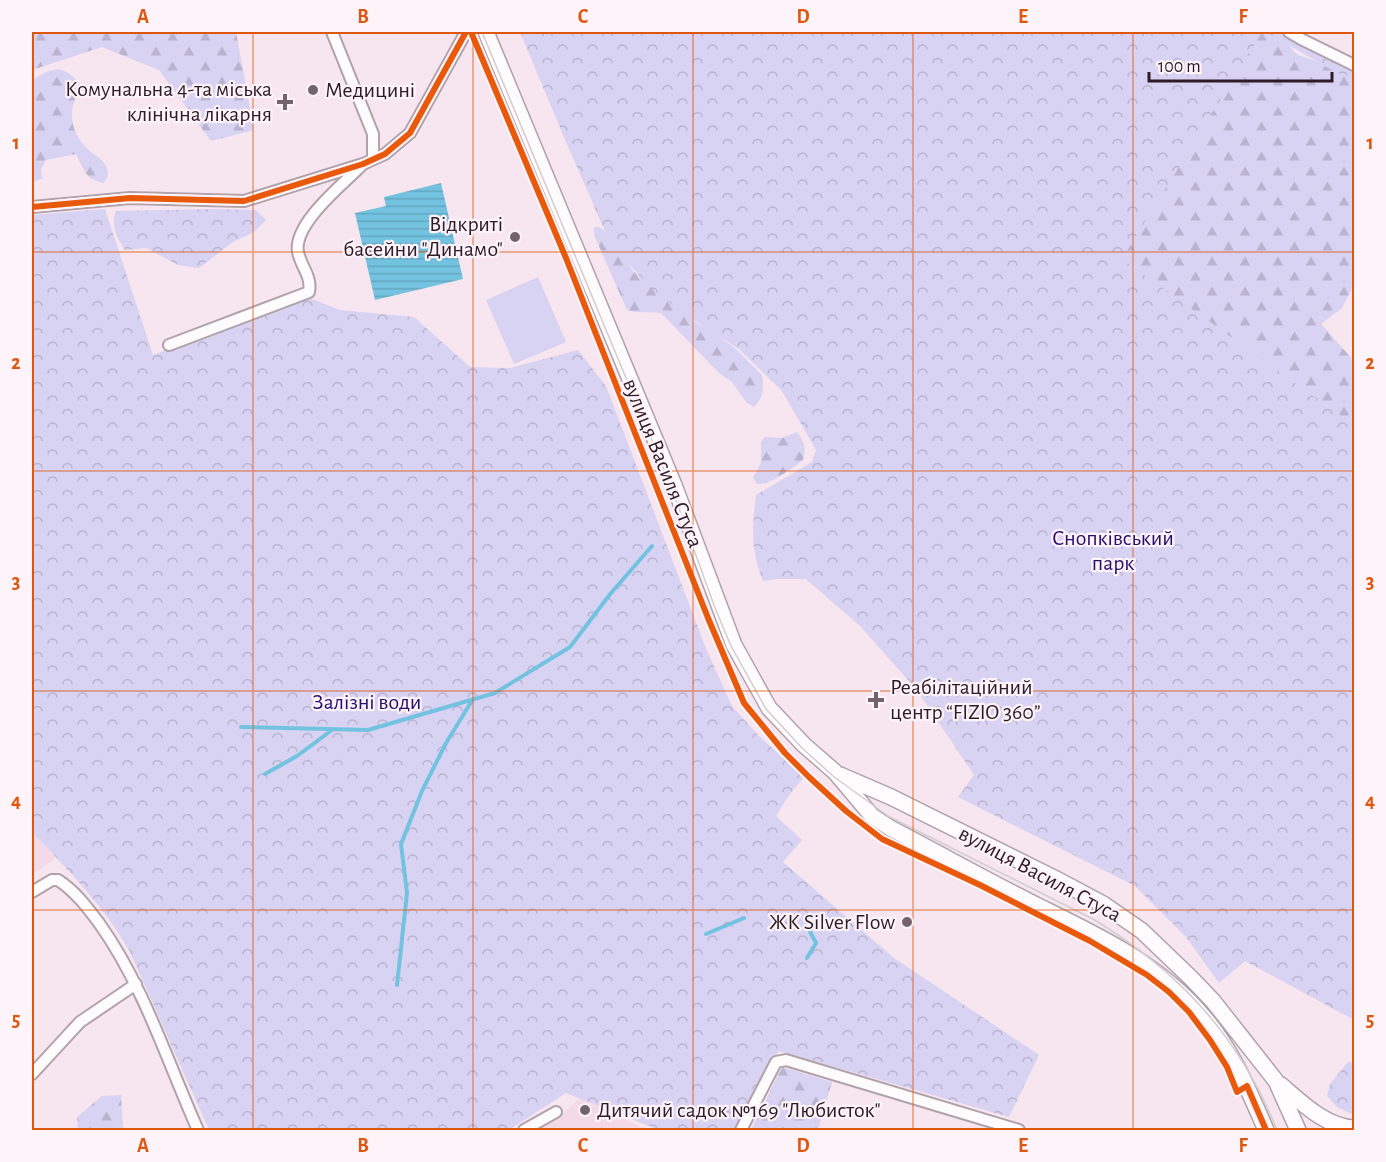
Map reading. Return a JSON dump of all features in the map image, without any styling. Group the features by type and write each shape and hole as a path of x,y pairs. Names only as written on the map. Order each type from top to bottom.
{"main road":[{"name":"вулиця Василя Стуса","path":"486,32 674,484 734,645 769,708 804,745 835,772 872,816 890,828 1102,937 1151,967 1171,984 1202,1015 1232,1055 1266,1131"},
{"name":"вулиця Василя Стуса","path":"835,772 891,797 1054,878 1102,904 1142,931 1199,986 1276,1081 1298,1131"},
{"path":"1276,1081 1300,1101 1343,1129"}],"street":[{"path":"332,32 373,134 385,154"},
{"path":"32,207 130,198 244,201 368,161 385,154 410,133 466,32"},
{"path":"1289,32 1354,65"},
{"path":"169,345 309,292 309,277 298,252 300,234 317,211 368,161 373,134"},
{"path":"32,892 52,880 58,880 85,904 108,936 136,984 197,1130"},
{"path":"32,1074 80,1022 136,984"},
{"path":"741,1131 776,1062 786,1060 1018,1131"},
{"path":"524,1131 556,1112"}],"shaded area":[{"path":"32,832 56,858 32,875"},
{"name":"Дитячий садок №169 \"Любисток\"","path":"580,1098 647,1130 538,1130 554,1121"}],"green space":[{"path":"32,32 236,32 254,130 211,141 159,70 102,47 32,70"},
{"name":"Снопківський парк","path":"520,32 1262,32 1122,259 1354,425 1354,1020 1245,961 1219,983 1186,937 1135,886 958,797 974,775 916,689 861,627 806,579 763,581 753,538 756,495 812,462 816,450 782,391 739,349 690,318 651,288 611,245"},
{"path":"709,32 1266,32 1282,39 1298,55 1354,74 1354,285 1342,308 1321,324 1354,361 1354,526"},
{"path":"1266,32 1296,32 1354,62 1354,77 1337,73"},
{"path":"59,69 72,76 81,88 73,105 72,122 78,138 108,170 104,183 89,176 76,154 46,160 41,169 42,179 32,182 34,142 32,80 48,71"},
{"name":"Залізні води","path":"105,209 153,355 304,296 340,310 414,317 470,367 510,368 578,350 606,386 707,651 732,706 758,735 804,777 776,816 802,840 783,862 894,958 1039,1055 1009,1117 779,1051 735,1130 659,1130 566,1093 509,1130 209,1130 130,952 120,935 72,874 32,832 32,215"},
{"path":"256,210 266,220 254,232 233,242 199,268 178,265 147,248 125,250 114,226 116,211"},
{"path":"594,227 599,227 609,235 633,271 696,323 736,349 762,375 760,400 754,407 746,402 732,382 719,373 661,313 627,310 594,235"},
{"path":"538,277 566,342 514,364 486,300"},
{"path":"797,432 804,445 803,460 764,484 757,483 753,478 761,463 761,442 765,437 782,438"},
{"path":"1348,1062 1354,1063 1354,1115 1337,1107 1327,1096 1330,1084"},
{"path":"782,1067 832,1082 818,1130 751,1130"},
{"path":"121,1095 123,1130 78,1130 77,1117 102,1096"}],"water":[{"path":"441,183 463,279 375,300 355,213 386,206 384,197"}],"waterway":[{"path":"241,727 368,730 495,693 570,647 611,593 652,546"},
{"path":"397,985 407,893 401,844 422,791 446,743 473,699"},
{"path":"265,774 297,756 332,730"},
{"path":"706,934 744,918"},
{"path":"806,924 816,943 807,958"}],"tram line":[{"path":"482,32 671,486 715,608 731,646 766,709 802,748 833,776 888,816 1093,919 1153,961 1179,984 1225,1036 1262,1096 1277,1130"}],"cycle path":[{"path":"32,207 130,198 244,201 363,164 385,154 410,133 466,32"},
{"path":"471,32 566,258 708,618 744,703 785,753 809,777 846,811 882,839 980,885 1090,941 1147,975 1169,992 1189,1012 1210,1040 1227,1067 1237,1092 1247,1086 1266,1130"}],"place":[{"name":"Медицині","path":"313,90"},
{"name":"Комунальна 4-та міська клінічна лікарня","path":"285,102"},
{"name":"Відкриті басейни \"Динамо\"","path":"515,237"},
{"name":"Реабілітаційний центр “FIZIO 360”","path":"876,700"},
{"name":"ЖК Silver Flow","path":"907,922"},
{"name":"Дитячий садок №169 \"Любисток\"","path":"585,1110"}]}
